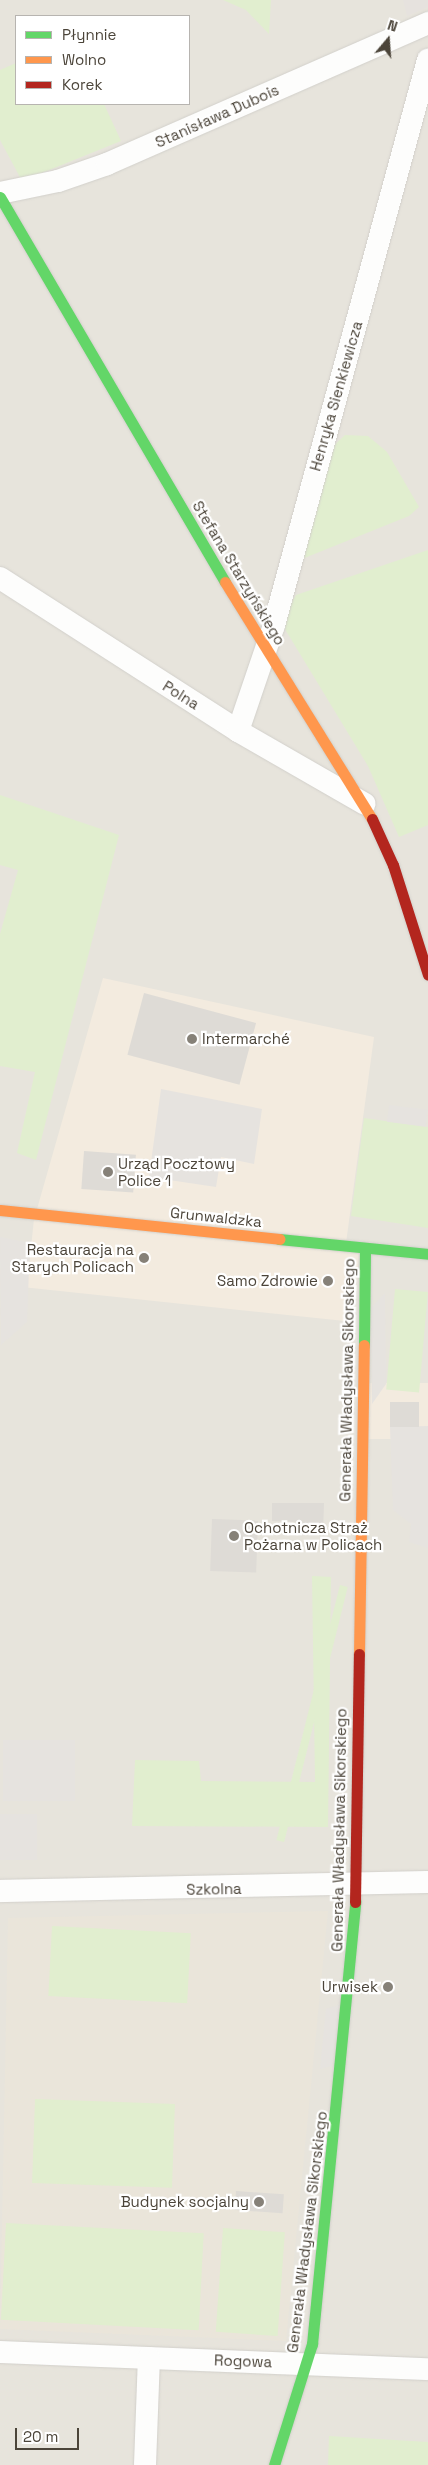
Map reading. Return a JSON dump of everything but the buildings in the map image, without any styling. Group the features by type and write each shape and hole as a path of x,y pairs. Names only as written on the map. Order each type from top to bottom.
{"street":[{"name":"Stanisława Dubois","path":"0,192 58,180 106,164 428,24"},
{"name":"Henryka Sienkiewicza","path":"238,730 267,650 428,60"},
{"name":"Stefana Starzyńskiego","path":"0,197 267,650 366,804 393,865 428,975"},
{"name":"Polna","path":"0,578 238,730 366,804"},
{"name":"Grunwaldzka","path":"0,1210 428,1254"},
{"name":"Generała Władysława Sikorskiego","path":"274,2465 312,2344 328,2208 356,1885 365,1248"},
{"name":"Szkolna","path":"0,1891 428,1882"},
{"name":"Rogowa","path":"0,2352 428,2369"},
{"path":"145,2465 149,2358"}],"shaded area":[{"path":"0,0 428,0 428,2465 0,2465"},
{"path":"403,0 428,0 428,7 407,16"},
{"path":"103,978 374,1037 346,1243 37,1209"},
{"path":"161,1089 262,1109 254,1164 221,1157 216,1187 149,1177"},
{"path":"389,1105 428,1110 426,1127 387,1122"},
{"path":"34,1219 359,1253 352,1322 27,1288"},
{"path":"0,1237 30,1243 27,1322 1,1345"},
{"path":"385,1293 386,1384 372,1404 371,1308"},
{"path":"368,1383 428,1383 428,1439 368,1439"},
{"path":"428,1426 427,1548 409,1542 411,1524 393,1510 390,1427"},
{"path":"3,1740 75,1740 75,1801 3,1801"},
{"path":"0,1814 37,1814 37,1860 0,1860"},
{"path":"328,1911 286,2341 0,2329 8,1918"},
{"path":"339,2005 332,2066 320,2069 326,2009"}],"green space":[{"path":"223,0 271,0 269,34 246,10"},
{"path":"15,63 15,105 104,105 121,141 22,181 0,140 0,70"},
{"path":"345,435 368,436 387,452 419,507 409,516 302,559 330,449"},
{"path":"428,550 428,825 399,837 368,766 280,621 296,595"},
{"path":"0,795 119,835 36,1160 17,1153 35,1072 0,1066 0,934 18,870 0,865"},
{"path":"364,1118 428,1127 428,1228 351,1216"},
{"path":"395,1289 428,1292 419,1392 386,1390"},
{"path":"312,1576 331,1577 328,1827 132,1826 135,1760 199,1761 201,1781 315,1782"},
{"path":"340,1585 348,1587 284,1842 276,1840"},
{"path":"52,1926 191,1933 187,2003 48,1996"},
{"path":"35,2099 175,2104 172,2188 32,2183"},
{"path":"6,2223 204,2233 199,2330 1,2320"},
{"path":"223,2228 285,2232 278,2336 216,2332"},
{"path":"329,2436 428,2442 428,2465 328,2465"}],"traffic: fast":[{"path":"0,197 225,582"},
{"path":"279,1239 428,1254"},
{"path":"364,1345 365,1248"},
{"path":"274,2465 312,2344 355,1902"}],"traffic: slow":[{"path":"225,582 372,819"},
{"path":"0,1210 279,1239"},
{"path":"359,1654 364,1345"}],"traffic: jam":[{"path":"372,819 393,865 428,975"},
{"path":"355,1902 359,1654"}],"place":[{"name":"Intermarché","path":"192,1039"},
{"name":"Urząd Pocztowy Police 1","path":"108,1172"},
{"name":"Restauracja na Starych Policach","path":"144,1258"},
{"name":"Samo Zdrowie","path":"328,1281"},
{"name":"Ochotnicza Straż Pożarna w Policach","path":"234,1536"},
{"name":"Urwisek","path":"388,1987"},
{"name":"Budynek socjalny","path":"259,2202"}]}
